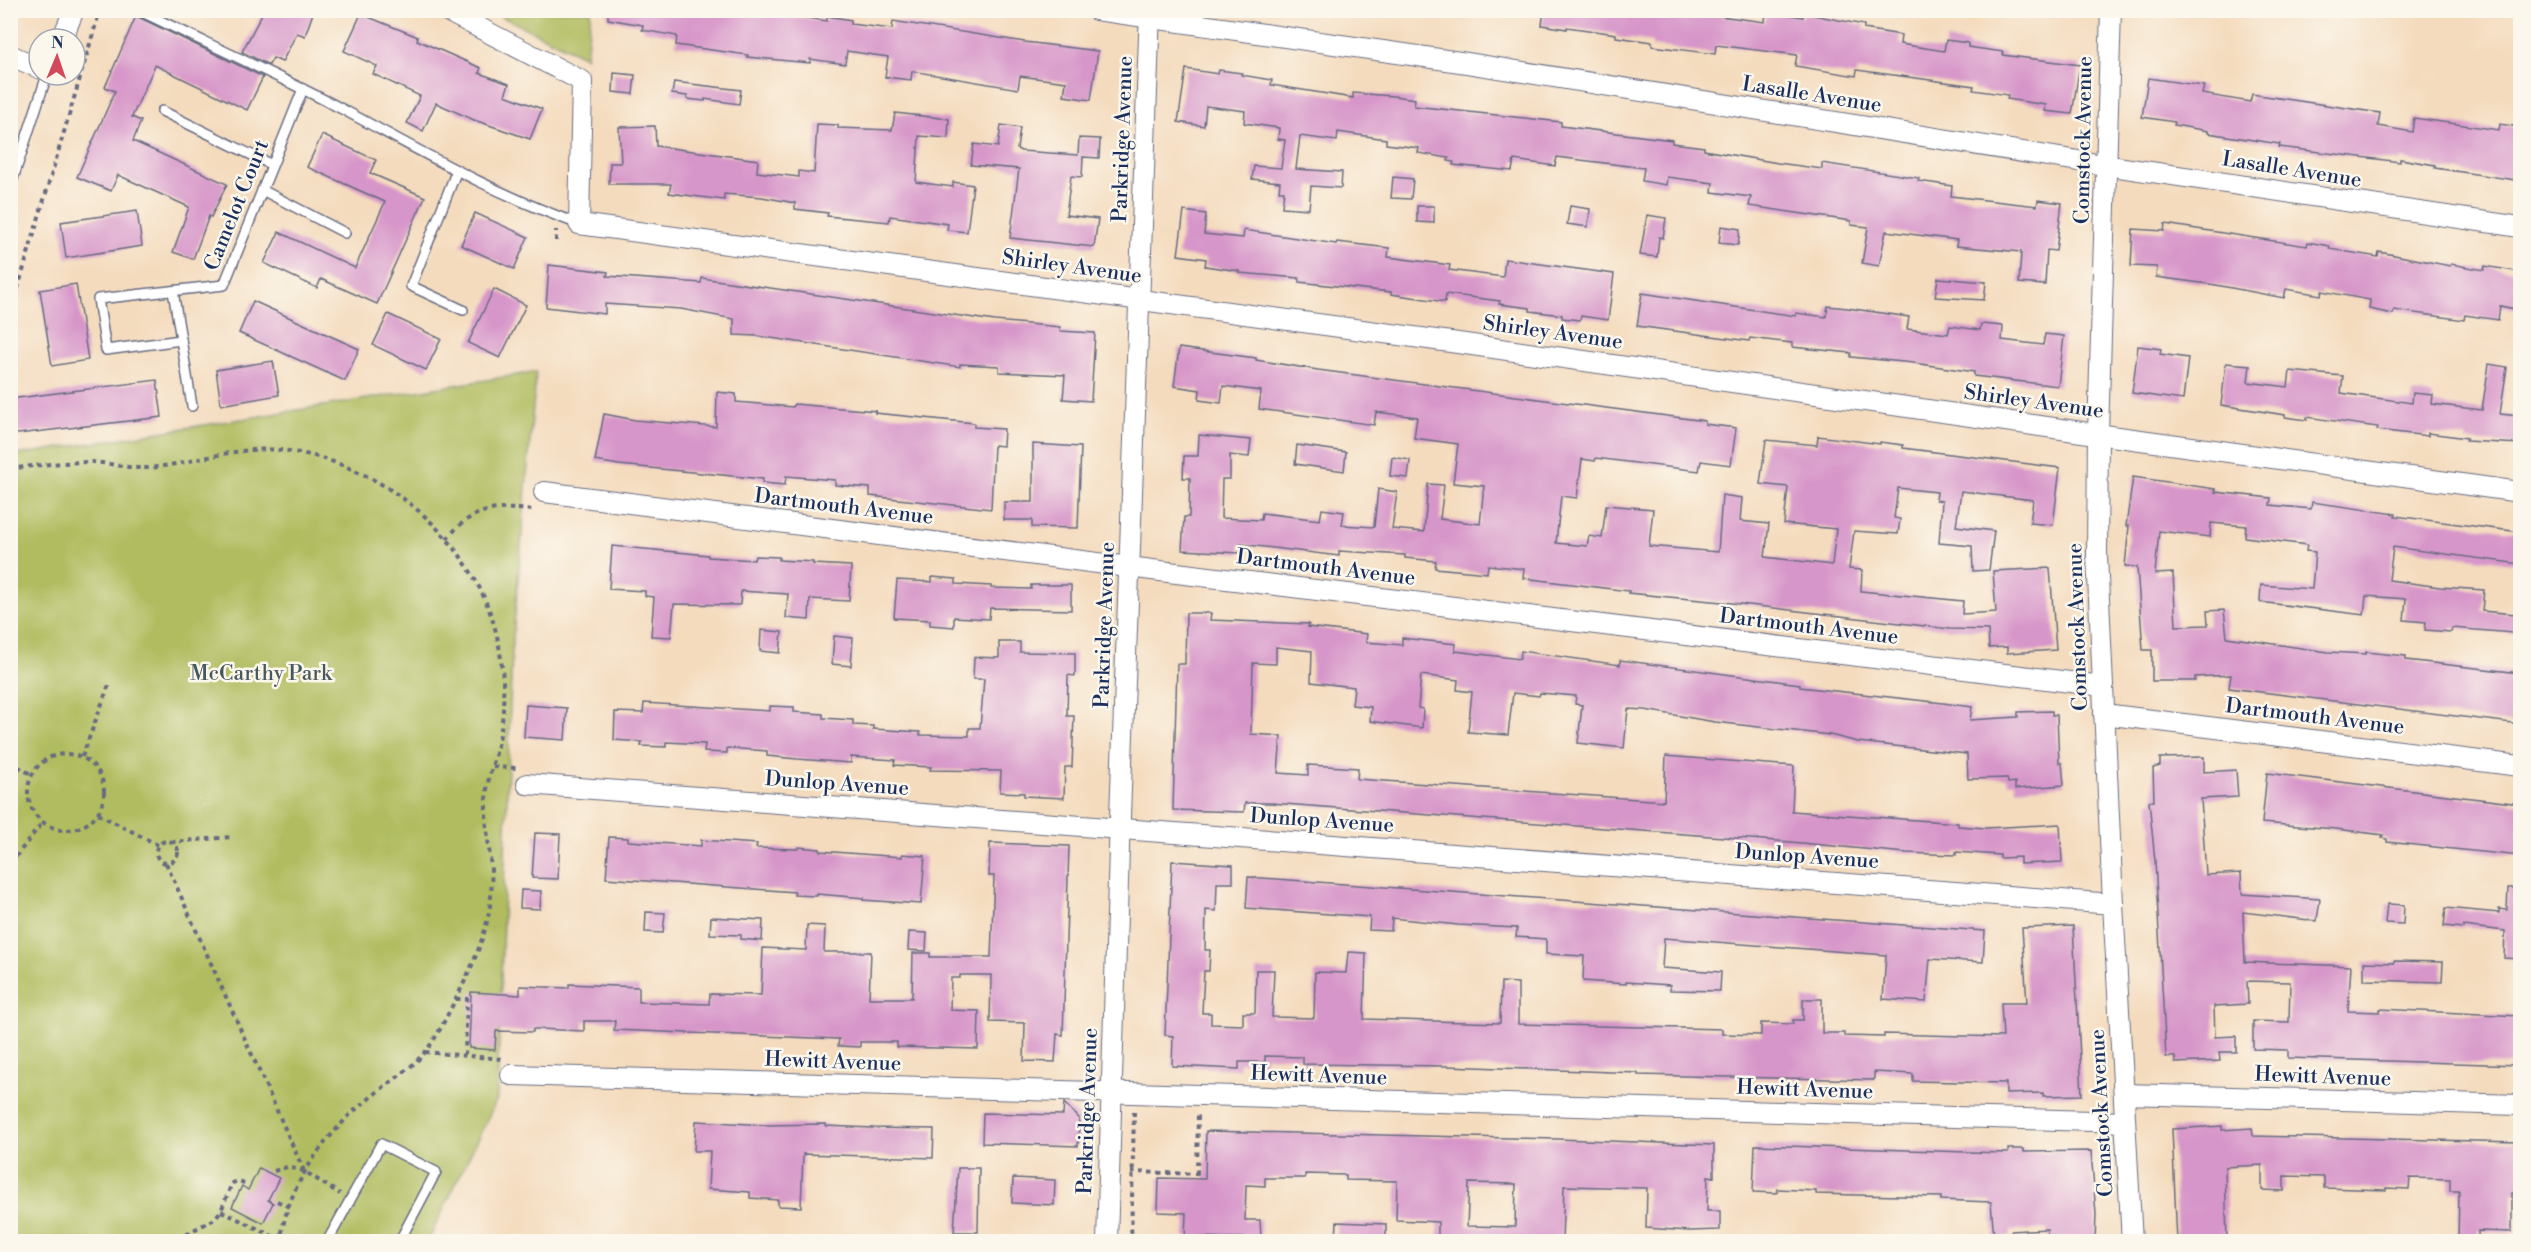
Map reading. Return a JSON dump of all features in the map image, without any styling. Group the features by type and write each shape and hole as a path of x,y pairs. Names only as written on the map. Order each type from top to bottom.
{"street":[{"path":"67,27 74,10"},
{"path":"445,10 582,81 579,224"},
{"name":"Lasalle Avenue","path":"1096,10 1150,15 1467,63 2107,165 2520,227"},
{"name":"Comstock Avenue","path":"2111,10 2098,434 2097,555 2132,1242"},
{"name":"Parkridge Avenue","path":"1107,1242 1119,828 1150,15"},
{"path":"10,55 27,63"},
{"name":"Shirley Avenue","path":"579,224 1140,299 2520,492"},
{"name":"Dartmouth Avenue","path":"543,501 1130,567 2103,686"},
{"name":"Dartmouth Avenue","path":"2104,714 2520,766"},
{"name":"Dunlop Avenue","path":"524,776 1119,828 2113,904"},
{"name":"Hewitt Avenue","path":"511,1068 1112,1093 2125,1122"},
{"name":"Hewitt Avenue","path":"2124,1094 2520,1105"}],"lane":[{"path":"138,10 303,89 457,170 548,213 579,224"},
{"path":"10,188 43,87"},
{"name":"Camelot Court","path":"181,340 106,350 98,299 224,285 303,89"},
{"path":"162,111 272,165"},
{"path":"457,170 411,286 463,310"},
{"path":"262,190 345,234"},
{"path":"173,291 192,406"},
{"path":"327,1242 381,1144 436,1172 399,1242"}],"path":[{"path":"10,315 100,10"},
{"path":"556,230 556,241"},
{"path":"10,469 94,462 122,467 149,468 245,450 276,450 311,454 384,486 409,502 447,539 468,567 489,611 500,651 503,692 501,722 488,783 491,898 483,933 471,966 456,999 425,1052 344,1120 304,1171 282,1226 281,1241 221,1211"},
{"path":"447,539 459,524 487,509 543,501"},
{"path":"81,757 110,682"},
{"path":"68,754 81,757 95,767 103,781 104,798 98,814 87,825 72,831 56,830 42,823 33,813 28,800 27,787 31,774 41,762 53,755 68,754"},
{"path":"10,762 31,774"},
{"path":"493,767 524,776"},
{"path":"98,814 158,846"},
{"path":"10,864 42,823"},
{"path":"171,842 176,847 177,855 173,861 166,863 159,860 156,853 158,846 166,841 232,837"},
{"path":"166,863 304,1171"},
{"path":"456,999 467,999 465,1054"},
{"path":"425,1052 465,1054 511,1068"},
{"path":"1197,1174 1198,1112"},
{"path":"1131,1242 1135,1113"},
{"path":"274,1171 287,1167 304,1171 330,1188"},
{"path":"1124,1172 1203,1174"},
{"path":"170,1242 213,1220 221,1211 232,1183 239,1181 247,1184"},
{"path":"277,1201 289,1207"}],"green space":[{"path":"490,11 591,11 586,57"},
{"name":"McCarthy Park","path":"536,372 512,649 497,1099 428,1241 11,1241 11,456"}],"building":[{"path":"264,10 314,10 305,36 297,33 282,62 273,58 269,65 242,52"},
{"path":"608,10 781,10 780,14 827,21 827,16 851,20 851,24 892,29 893,21 1098,51 1091,100 1064,96 1066,82 1020,76 1018,89 912,71 911,80 885,77 888,57 847,51 845,64 810,59 810,63 747,57 748,55 676,45 677,36 642,30 643,25 608,19"},
{"path":"1544,10 1721,10 1720,16 1765,22 1766,11 1803,17 1803,13 1864,25 1864,29 1901,35 1900,44 1944,51 1946,40 1968,43 1968,47 2004,52 2003,55 2080,65 2072,114 2045,111 2046,105 2007,99 2008,95 1973,90 1974,86 1857,70 1856,76 1795,66 1797,55 1716,45 1715,54 1652,46 1652,42 1616,37 1616,34 1542,25"},
{"path":"361,14 418,37 417,40 481,68 479,73 509,84 505,95 542,109 530,139 474,120 436,103 423,131 407,123 420,96 373,74 377,66 344,51"},
{"path":"136,16 263,77 247,110 155,65 132,117 141,121 133,141 227,184 211,217 209,216 193,259 173,252 189,207 118,175 111,191 77,177 115,91 105,87"},
{"path":"1186,69 1218,74 1219,70 1242,73 1241,75 1272,80 1271,85 1353,98 1353,93 1393,96 1415,99 1414,106 1561,122 1561,126 1672,140 1672,143 1704,147 1704,150 1778,163 1822,169 1822,163 1919,178 1918,181 1952,186 1951,196 2037,206 2038,200 2062,203 2056,251 2047,250 2045,285 2019,283 2021,252 1956,246 1957,240 1886,231 1879,266 1862,263 1868,227 1851,225 1851,221 1749,206 1751,197 1712,192 1713,183 1667,177 1666,185 1642,181 1644,168 1557,157 1555,166 1514,160 1512,171 1453,165 1454,162 1448,161 1449,158 1418,153 1419,148 1386,144 1386,139 1338,132 1337,141 1300,136 1296,169 1342,172 1341,188 1311,186 1309,209 1282,207 1284,191 1279,191 1280,182 1252,179 1254,166 1281,168 1285,140 1278,139 1279,128 1244,123 1245,111 1206,106 1204,126 1178,122"},
{"path":"614,73 635,75 633,94 613,92"},
{"path":"2148,78 2204,86 2202,94 2250,102 2252,94 2380,113 2378,126 2412,132 2414,118 2499,130 2500,124 2520,127 2515,180 2435,168 2435,165 2400,159 2400,162 2279,147 2280,144 2208,133 2208,131 2174,125 2175,122 2142,117"},
{"path":"674,82 741,90 739,104 687,99 687,96 672,94"},
{"path":"895,113 949,119 948,138 919,136 916,182 953,187 953,182 973,185 967,232 947,230 948,224 890,216 889,222 827,216 828,213 795,209 795,203 762,197 724,194 724,200 669,193 671,184 609,184 610,163 621,163 619,127 655,126 656,146 758,160 757,172 799,177 799,171 814,173 817,124 838,125 838,128 892,130"},
{"path":"1001,125 1020,128 1017,149 1021,151 1078,155 1079,138 1100,139 1099,158 1083,157 1082,177 1071,176 1066,215 1098,219 1094,247 1010,238 1019,169 971,165 974,144 998,147"},
{"path":"322,135 376,160 370,173 425,197 377,304 321,279 317,288 264,263 279,232 355,268 385,202 307,167"},
{"path":"1393,177 1413,179 1411,199 1391,198"},
{"path":"1417,206 1434,206 1434,223 1417,222"},
{"path":"1570,206 1590,209 1588,227 1567,224"},
{"path":"137,211 142,246 66,258 61,222"},
{"path":"1184,211 1206,214 1204,234 1243,238 1244,230 1336,244 1337,242 1389,248 1388,257 1450,265 1449,270 1503,277 1505,259 1614,274 1608,320 1581,316 1580,320 1562,318 1562,315 1499,304 1500,301 1446,294 1445,302 1391,294 1391,292 1299,282 1299,278 1239,273 1239,271 1205,266 1206,259 1178,255"},
{"path":"475,213 528,237 514,269 461,245"},
{"path":"1647,215 1666,218 1663,238 1659,237 1657,257 1640,255"},
{"path":"2165,224 2307,246 2308,242 2330,246 2329,249 2378,257 2379,252 2450,266 2451,264 2484,270 2485,266 2520,272 2520,310 2500,306 2498,320 2465,315 2464,320 2394,310 2393,314 2369,309 2370,300 2322,291 2321,295 2286,289 2284,298 2216,285 2156,277 2157,267 2131,266 2133,229 2164,231"},
{"path":"1721,226 1740,229 1738,245 1719,243"},
{"path":"549,265 608,272 607,276 701,283 702,278 995,321 1060,327 1060,331 1095,333 1091,401 1063,399 1065,375 999,372 999,366 960,364 960,367 758,336 734,335 734,319 681,309 605,304 605,314 546,307"},
{"path":"1938,278 1986,282 1984,300 1935,297"},
{"path":"76,284 88,360 52,366 40,290"},
{"path":"494,289 526,305 500,358 468,343"},
{"path":"1642,293 1796,316 1796,313 1826,317 1828,306 1847,308 1909,317 1907,329 1948,334 1950,326 1980,330 1981,324 2003,326 2002,340 2043,345 2045,334 2064,336 2058,386 1974,376 1974,372 1914,363 1851,357 1851,353 1792,347 1792,343 1750,338 1749,341 1637,326"},
{"path":"253,301 359,349 345,381 239,333"},
{"path":"388,314 441,339 426,370 373,345"},
{"path":"2138,346 2161,349 2160,354 2188,358 2183,400 2132,393"},
{"path":"1179,348 1256,358 1256,360 1318,370 1705,421 1705,424 1736,428 1731,465 1701,461 1699,471 1596,458 1595,461 1582,459 1577,498 1561,496 1556,543 1587,546 1589,536 1602,538 1606,505 1653,509 1649,546 1718,552 1722,495 1742,498 1740,521 1769,524 1765,557 1832,565 1836,529 1784,524 1788,487 1760,484 1766,440 1817,445 1818,436 1903,445 1903,448 2060,468 2053,525 2030,523 2033,500 1961,491 1956,526 1994,531 1989,570 1973,571 1972,546 1939,543 1942,501 1936,500 1937,492 1898,488 1894,518 1900,519 1898,534 1854,531 1849,569 1862,570 1861,591 1963,601 1962,614 1996,612 1993,571 2050,568 2056,650 2007,653 2007,647 1989,648 1988,630 1950,629 1628,593 1629,591 1523,578 1524,569 1488,565 1487,573 1435,568 1436,561 1405,558 1405,555 1339,551 1339,556 1240,544 1240,553 1182,550 1184,517 1189,517 1190,478 1183,478 1184,456 1198,456 1199,435 1251,440 1249,457 1230,455 1230,479 1222,479 1221,518 1261,520 1262,513 1320,520 1322,509 1344,512 1342,525 1374,527 1378,489 1397,492 1392,529 1424,532 1428,484 1444,485 1440,519 1480,524 1484,486 1453,483 1458,444 1414,438 1417,417 1376,412 1374,425 1259,409 1261,391 1223,386 1221,403 1199,400 1200,390 1174,386"},
{"path":"273,361 279,395 221,405 216,370"},
{"path":"2226,363 2250,365 2248,382 2288,387 2290,371 2343,376 2341,393 2412,403 2413,393 2433,395 2432,404 2482,410 2489,364 2507,367 2500,414 2520,416 2520,444 2466,441 2467,438 2428,433 2428,436 2377,430 2378,427 2307,417 2307,420 2285,417 2285,415 2221,405"},
{"path":"157,380 162,417 10,435 10,399"},
{"path":"717,392 736,394 736,402 876,411 875,413 974,423 974,427 1004,429 1003,446 994,445 991,509 870,496 870,488 835,485 835,480 786,476 785,485 762,483 763,479 595,461 604,414 635,420 716,427"},
{"path":"1033,444 1081,447 1078,528 1032,527 1032,520 1004,520 1004,502 1033,502"},
{"path":"1297,445 1346,452 1344,471 1295,464"},
{"path":"1392,457 1410,460 1408,478 1390,476"},
{"path":"2133,477 2216,489 2215,492 2271,498 2270,505 2311,509 2312,502 2396,514 2395,516 2520,532 2520,564 2393,547 2389,580 2484,590 2482,611 2515,614 2513,633 2452,628 2451,632 2425,630 2426,622 2404,620 2406,599 2366,596 2364,615 2260,602 2261,585 2312,589 2315,552 2306,551 2307,545 2245,537 2246,526 2211,523 2210,537 2159,531 2155,574 2173,573 2176,626 2208,625 2207,611 2224,610 2227,637 2328,652 2366,654 2366,652 2406,656 2406,660 2520,673 2520,724 2229,688 2231,675 2195,677 2195,681 2152,681 2152,650 2143,650 2137,567 2125,566 2129,526 2126,526"},
{"path":"612,546 708,555 708,557 754,560 755,556 779,557 779,560 851,566 849,601 810,599 809,620 786,618 788,594 741,591 740,605 674,604 671,637 651,636 654,597 645,596 645,591 609,589"},
{"path":"932,577 956,579 956,584 991,586 991,588 1031,589 1031,585 1071,585 1071,610 990,608 989,619 954,617 954,627 930,625 930,620 894,618 897,580 932,582"},
{"path":"1186,613 1211,613 1210,620 1309,624 1308,627 1367,634 1366,642 1402,645 1402,638 1456,644 1455,651 1520,659 1521,651 1620,665 1620,660 1800,684 1800,687 1943,703 1972,707 1970,720 2018,717 2018,712 2052,711 2052,715 2057,715 2059,763 2062,763 2064,785 2015,789 2015,782 2008,783 2007,778 1968,779 1967,754 1858,742 1830,735 1715,722 1645,710 1628,709 1624,748 1578,743 1582,705 1575,704 1576,696 1513,693 1508,735 1468,732 1472,692 1457,690 1458,680 1421,675 1418,708 1423,709 1422,728 1370,721 1371,707 1352,705 1354,687 1311,682 1312,651 1276,647 1276,664 1253,663 1251,734 1281,736 1278,773 1308,775 1308,765 1358,768 1357,779 1664,801 1666,756 1794,766 1792,811 1958,823 1958,826 1986,828 2060,824 2062,862 2020,864 2020,857 2000,858 2000,855 1956,852 1956,855 1906,853 1791,842 1271,803 1245,803 1244,812 1173,810 1177,664 1185,664"},
{"path":"761,630 782,632 780,653 760,651"},
{"path":"834,636 853,638 851,666 832,664"},
{"path":"999,642 1020,642 1020,652 1075,653 1075,676 1068,675 1067,716 1074,716 1072,767 1065,767 1064,798 1000,792 1001,771 930,770 931,767 894,765 895,760 851,757 851,763 797,759 767,756 767,751 727,748 727,753 704,752 705,744 666,742 666,747 641,746 642,742 614,740 615,712 643,713 644,703 770,711 770,706 794,707 794,712 823,714 823,718 853,720 853,725 873,726 873,729 920,732 920,735 969,736 969,728 980,728 984,679 973,679 974,657 999,658"},
{"path":"526,705 567,708 565,740 524,737"},
{"path":"2204,757 2204,772 2236,770 2238,797 2201,799 2206,875 2241,873 2242,894 2320,899 2317,921 2243,912 2245,962 2351,966 2348,1011 2380,1012 2380,1009 2520,1016 2520,1065 2288,1058 2288,1050 2253,1049 2253,1021 2289,1022 2290,982 2247,981 2248,1004 2214,1006 2215,1037 2236,1036 2236,1052 2219,1052 2220,1061 2175,1063 2175,1057 2166,1057 2155,861 2149,801 2154,801 2153,768 2160,766 2160,758"},
{"path":"2267,773 2520,804 2520,856 2387,842 2387,839 2382,838 2383,835 2262,823"},
{"path":"535,833 560,834 558,879 532,878"},
{"path":"609,837 628,838 628,841 701,846 701,840 757,844 756,848 798,849 798,847 820,849 820,851 902,857 902,854 925,856 921,904 606,878"},
{"path":"990,843 1069,846 1063,1035 1057,1034 1055,1062 1024,1061 1025,1023 990,1022 991,975 960,975 960,978 951,978 950,1010 979,1011 978,1049 897,1047 897,1042 860,1042 860,1047 838,1046 839,1039 614,1030 615,1021 584,1021 584,1031 533,1029 533,1032 496,1031 495,1050 469,1048 471,992 520,995 520,986 569,988 569,984 639,987 639,1002 709,1004 710,994 761,995 763,948 806,950 807,925 825,926 824,952 871,952 869,998 912,998 913,953 930,953 930,957 991,957 994,876 989,876"},
{"path":"1172,861 1233,865 1233,883 1217,883 1216,911 1206,910 1205,950 1210,950 1209,971 1204,971 1202,1013 1211,1013 1211,1024 1243,1025 1243,1013 1255,1013 1256,970 1274,970 1272,1017 1314,1018 1315,972 1346,973 1348,952 1366,953 1364,1019 1500,1023 1501,982 1518,983 1518,1024 1722,1029 1722,1034 1761,1035 1761,1023 1793,1024 1793,1020 1803,1020 1803,999 1822,999 1822,1033 1884,1037 1884,1034 2003,1037 2001,1003 2027,1003 2022,928 2073,926 2082,1095 2006,1094 2006,1083 1913,1081 1913,1074 1874,1072 1874,1080 1638,1075 1638,1073 1447,1066 1303,1064 1303,1057 1265,1056 1265,1062 1239,1062 1239,1069 1172,1066 1173,1036 1165,1035"},
{"path":"1248,877 1985,931 1983,962 1930,959 1926,1002 1883,999 1886,955 1664,938 1662,968 1721,972 1720,991 1670,990 1670,985 1583,981 1584,956 1546,954 1546,939 1516,937 1517,928 1392,918 1391,931 1369,930 1370,917 1246,908"},
{"path":"2508,888 2520,888 2520,959 2504,958 2505,931 2444,926 2446,908 2499,913 2499,909 2507,910"},
{"path":"521,890 541,891 540,909 520,908"},
{"path":"2387,904 2404,905 2403,924 2385,923"},
{"path":"646,912 665,913 663,933 645,932"},
{"path":"711,917 763,920 762,941 741,939 741,935 710,934"},
{"path":"909,932 927,933 926,951 908,950"},
{"path":"2394,961 2443,962 2442,982 2364,980 2364,962 2394,963"},
{"path":"1064,1103 1079,1118 1078,1146 982,1143 983,1113 1063,1115"},
{"path":"696,1121 934,1129 933,1158 803,1154 801,1207 778,1206 778,1200 750,1198 750,1192 708,1189 710,1151 694,1151"},
{"path":"2222,1126 2222,1130 2252,1128 2253,1136 2520,1142 2520,1194 2512,1193 2512,1232 2478,1231 2478,1241 2458,1240 2459,1191 2450,1191 2450,1179 2410,1178 2409,1189 2386,1188 2386,1190 2324,1188 2324,1177 2284,1176 2284,1191 2262,1190 2262,1165 2225,1167 2227,1242 2177,1242 2172,1129"},
{"path":"1206,1131 1714,1145 1714,1177 1708,1176 1707,1211 1720,1211 1720,1230 1689,1231 1646,1228 1647,1188 1564,1186 1562,1242 1450,1242 1450,1238 1438,1237 1438,1222 1396,1220 1397,1181 1346,1180 1346,1175 1305,1174 1305,1178 1265,1178 1265,1186 1246,1185 1245,1220 1260,1220 1261,1238 1185,1237 1186,1213 1158,1212 1159,1178 1205,1179","holes":["1469,1183 1516,1184 1515,1227 1467,1226"]},
{"path":"1755,1145 2008,1153 2008,1149 2024,1149 2024,1152 2091,1151 2096,1214 2095,1242 2047,1240 2047,1229 2011,1231 2011,1236 1994,1238 1991,1202 1941,1200 1941,1197 1816,1194 1816,1191 1778,1189 1777,1193 1753,1192"},
{"path":"259,1168 279,1178 268,1200 273,1203 263,1223 232,1207 242,1186 248,1190"},
{"path":"958,1168 979,1168 978,1232 954,1232"},
{"path":"1013,1178 1055,1180 1054,1205 1012,1203"},
{"path":"1337,1222 1386,1224 1386,1241 1336,1239"}]}
